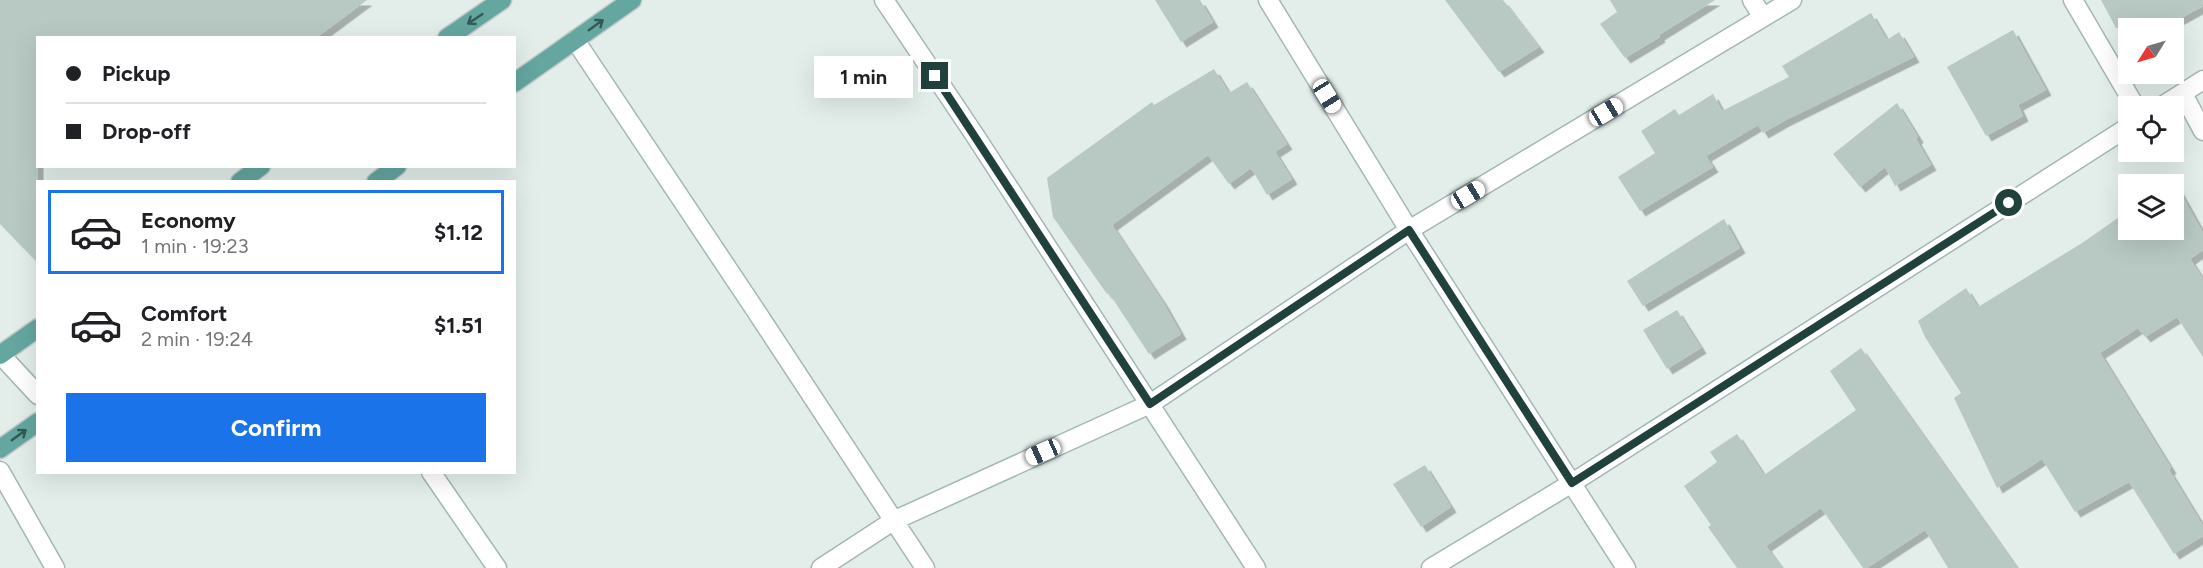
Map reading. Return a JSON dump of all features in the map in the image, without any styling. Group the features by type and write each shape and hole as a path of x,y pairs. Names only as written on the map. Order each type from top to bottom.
{"main road":[{"path":"450,36 502,0"},
{"path":"516,82 632,0"},
{"path":"243,180 258,168"},
{"path":"379,180 394,168"},
{"path":"0,355 36,329"},
{"path":"0,449 36,423"}],"street":[{"path":"884,0 974,134 1256,568"},
{"path":"1268,0 1409,230 1626,568"},
{"path":"1752,0 1763,17"},
{"path":"821,568 892,521 1150,404 1409,230 1791,0"},
{"path":"2073,0 2129,96"},
{"path":"575,40 925,568"},
{"path":"2180,96 2203,80"},
{"path":"2183,94 2203,131"},
{"path":"1431,568 1572,483 2118,133"},
{"path":"0,355 36,392"},
{"path":"0,471 55,568"},
{"path":"432,474 497,568"}],"building":[{"path":"0,0 367,0 319,36 36,36 36,168 38,168 38,180 36,180 36,261 0,224"},
{"path":"1155,0 1200,0 1213,22 1181,42"},
{"path":"1445,0 1503,0 1539,47 1499,72"},
{"path":"1610,0 1715,0 1625,58 1600,24 1617,12"},
{"path":"2101,0 2203,0 2203,6 2181,18 2118,18 2118,28"},
{"path":"1871,13 1887,40 1899,32 1914,57 1763,133 1758,125 1706,156 1713,167 1640,211 1618,177 1655,153 1641,131 1675,109 1679,115 1713,94 1722,111 1789,77 1782,66"},
{"path":"2013,30 2046,90 2018,105 2023,116 1986,136 1947,67"},
{"path":"1214,69 1229,93 1247,82 1287,144 1275,152 1292,179 1267,195 1251,168 1229,184 1208,155 1112,225 1163,302 1181,334 1149,354 1109,293 1107,294 1053,217 1047,178 1152,102 1154,105"},
{"path":"1897,103 1918,137 1916,139 1931,165 1895,186 1885,167 1860,187 1833,154"},
{"path":"2184,199 2203,233 2203,250 2190,259 2203,279 2203,357 2177,317 2145,337 2138,328 2100,353 2171,468 2169,470 2203,526 2203,536 2174,554 2129,482 2075,512 2042,459 1997,488 1954,398 1961,393 1925,337 1918,321 1966,288 1978,307 2082,243 2118,218 2118,240 2184,240"},
{"path":"1724,219 1740,248 1643,306 1627,281"},
{"path":"1677,310 1701,348 1667,369 1643,330"},
{"path":"1861,348 2017,568 1948,568 1925,530 1867,568 1863,568 1821,508 1766,546 1782,568 1737,568 1708,527 1711,525 1684,486 1717,462 1710,452 1737,434 1764,475 1856,410 1830,371"},
{"path":"1425,465 1451,507 1421,527 1393,484"}],"route":[{"path":"935,76 1150,404 1409,230 1572,483 2009,203"}]}
